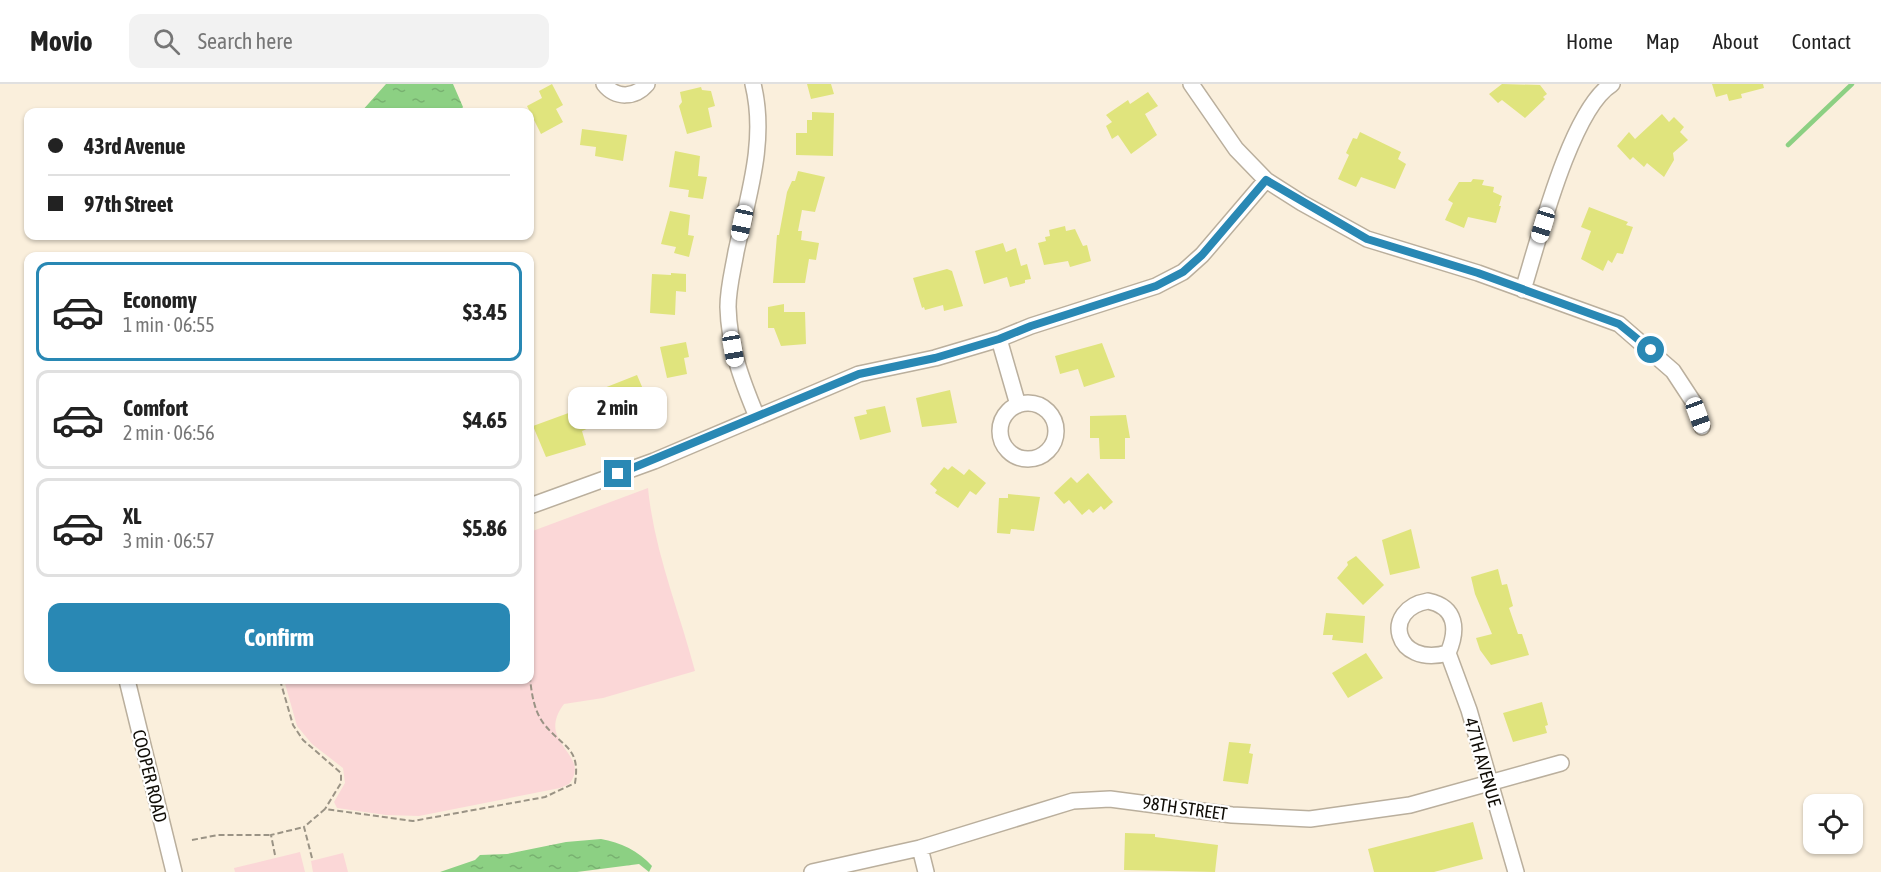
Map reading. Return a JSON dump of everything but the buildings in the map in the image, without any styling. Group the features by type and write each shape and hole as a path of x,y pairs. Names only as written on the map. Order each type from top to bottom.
{"street":[{"path":"604,84 614,93 623,96 639,92 647,84"},
{"path":"753,84 760,128 728,305 736,367 757,417"},
{"path":"1191,84 1236,149 1266,180 1367,239 1619,324 1673,371 1694,403 1702,427"},
{"path":"1523,290 1556,183 1577,129 1605,86"},
{"path":"534,505 654,461 859,374 935,358 1156,286 1183,272 1202,255 1266,180"},
{"path":"999,339 1018,405"},
{"name":"47TH AVENUE","path":"1448,653 1469,710 1516,872"},
{"name":"COOPER ROAD","path":"128,684 174,872"},
{"name":"98TH STREET","path":"812,872 920,848 1073,801 1110,798 1232,815 1310,819 1384,811 1561,763"},
{"path":"920,848 926,872"}],"path":[{"path":"192,840 218,835 271,836 304,827 325,809 341,783 340,773 335,766 303,740 293,725 281,684"},
{"path":"325,809 412,821 545,797 565,790 575,783 577,763 564,740 543,724 535,710 531,684"},
{"path":"304,827 312,858"},
{"path":"271,836 275,855"}],"shaded area":[{"path":"648,488 661,558 695,671 603,698 564,704 557,718 556,729 559,739 574,764 574,774 569,784 560,788 419,816 386,815 337,808 334,802 345,783 343,768 312,744 297,726 285,684 534,684 534,531"},
{"path":"300,852 305,872 235,872 234,868"},
{"path":"343,853 348,872 313,872 311,861"}],"water":[{"path":"386,84 453,84 463,107 462,108 365,108"},
{"path":"601,839 615,842 635,852 652,866 649,872 639,864 577,872 440,872 475,860 480,855 507,854 566,842"}],"waterway":[{"path":"1788,145 1852,84"}],"route":[{"path":"618,474 859,374 935,358 1156,286 1183,272 1202,255 1266,180 1367,239 1478,273 1619,324 1651,350"}]}
